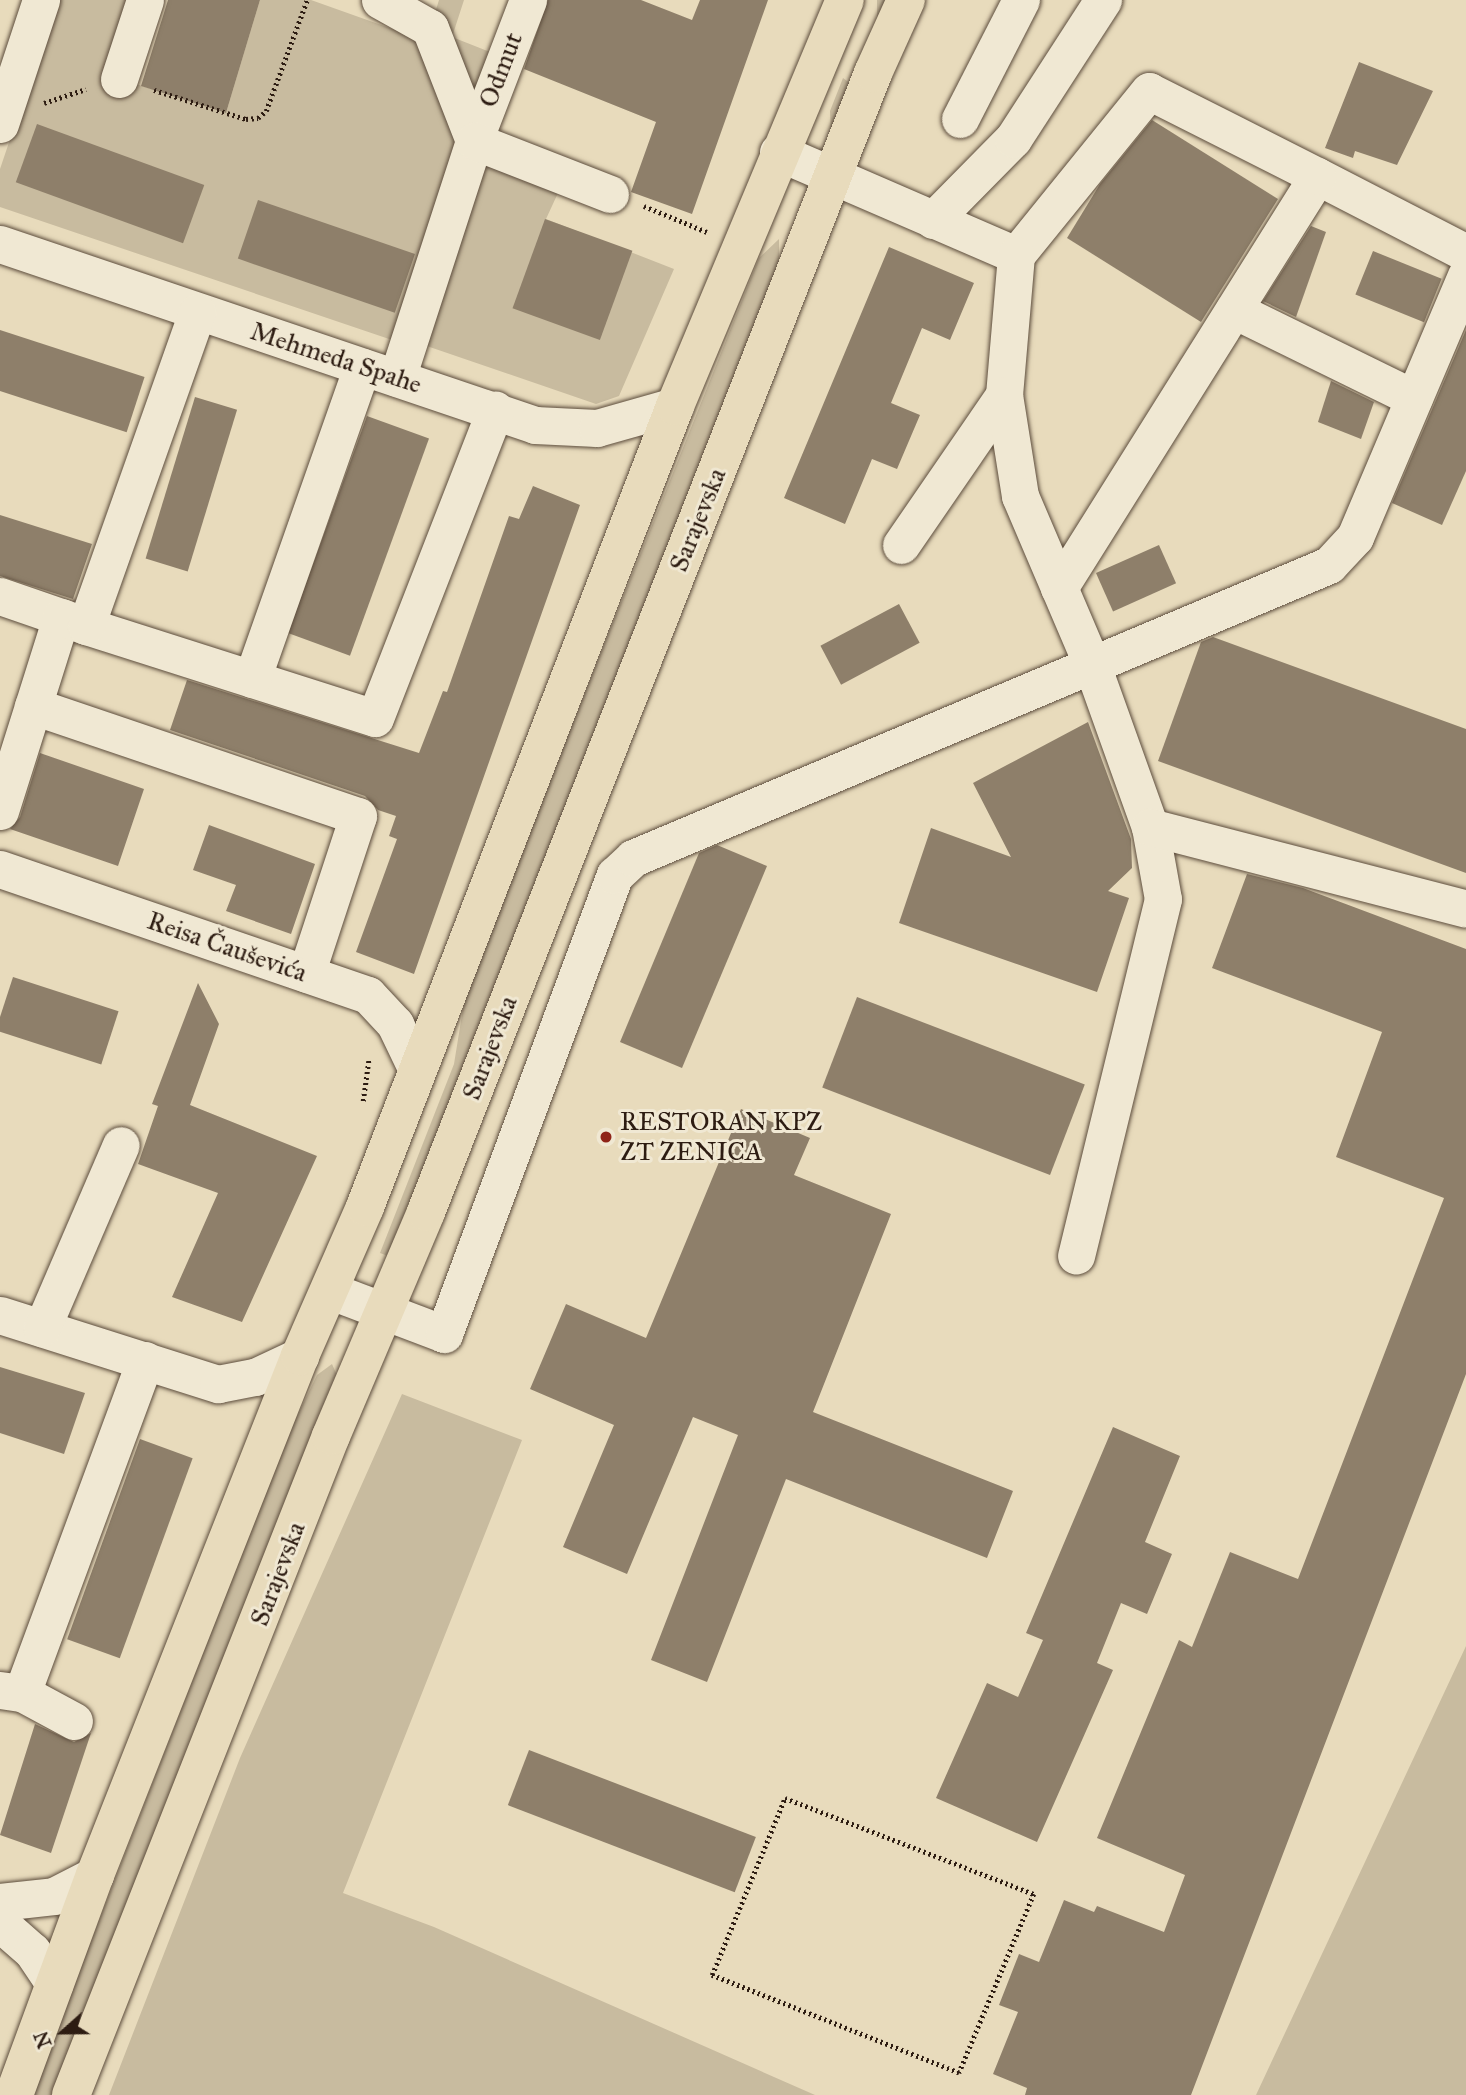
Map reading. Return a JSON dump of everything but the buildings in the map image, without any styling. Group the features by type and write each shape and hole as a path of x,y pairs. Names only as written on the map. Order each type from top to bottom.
{"main road":[{"path":"14,2095 94,1875 300,1356 331,1291 676,406 778,152 845,0"},
{"name":"Sarajevska","path":"71,2095 835,177 873,73 906,0"}],"street":[{"path":"1,120 41,0"},
{"path":"119,79 145,0"},
{"path":"380,0 430,29 474,141 626,199"},
{"name":"Odmut","path":"397,378 474,141 528,0"},
{"path":"960,119 1021,0"},
{"path":"933,220 1013,139 1103,0"},
{"path":"1076,1256 1163,899 1150,827 1092,666 1020,496 1004,395 1016,255 1149,91 1466,253"},
{"path":"778,152 1016,255"},
{"path":"1059,588 1317,176"},
{"name":"Mehmeda Spahe","path":"0,244 535,425 597,428 676,406"},
{"path":"331,1291 444,1334 615,875 633,858 1329,565 1355,537 1466,275"},
{"path":"1234,310 1414,398"},
{"path":"0,811 33,706 74,622 197,312"},
{"path":"252,679 362,366"},
{"path":"901,545 1004,395"},
{"path":"0,596 375,718 495,410"},
{"path":"33,706 358,816 306,974"},
{"path":"1150,827 1466,909"},
{"name":"Reisa Čauševića","path":"0,869 368,995 395,1024 416,1070"},
{"path":"42,1328 121,1145"},
{"path":"0,1315 218,1384 255,1377 300,1356"},
{"path":"74,1721 11,1692 145,1360"},
{"path":"0,1902 54,1896 94,1875"},
{"path":"0,1923 32,1951 54,1984"}],"path":[{"path":"1,120 119,79 226,113 258,118 266,111 307,0"},
{"path":"626,199 715,235"},
{"path":"785,1798 1034,1894 959,2073 712,1975 785,1798"}],"shaded area":[{"path":"57,0 127,0 102,73 226,113 260,0 311,0 429,42 460,149 395,341 0,207 0,169"},
{"path":"439,0 464,0 452,37 490,52 473,104 430,29"},
{"path":"877,0 887,0 887,51 877,51"},
{"path":"843,78 851,84 831,137 830,111"},
{"path":"488,152 564,180 546,219 674,269 619,396 596,404 418,343"},
{"path":"779,239 779,265 388,1256 380,1253 454,1064 466,990 759,258"},
{"path":"332,1364 339,1380 51,2095 31,2095 289,1433 317,1375"},
{"path":"402,1394 522,1440 343,1893 434,1927 815,2095 109,2095 240,1758"},
{"path":"1466,1646 1466,2095 1256,2095"}],"place":[{"name":"RESTORAN KPZ ZT ZENICA","path":"606,1137"}]}
